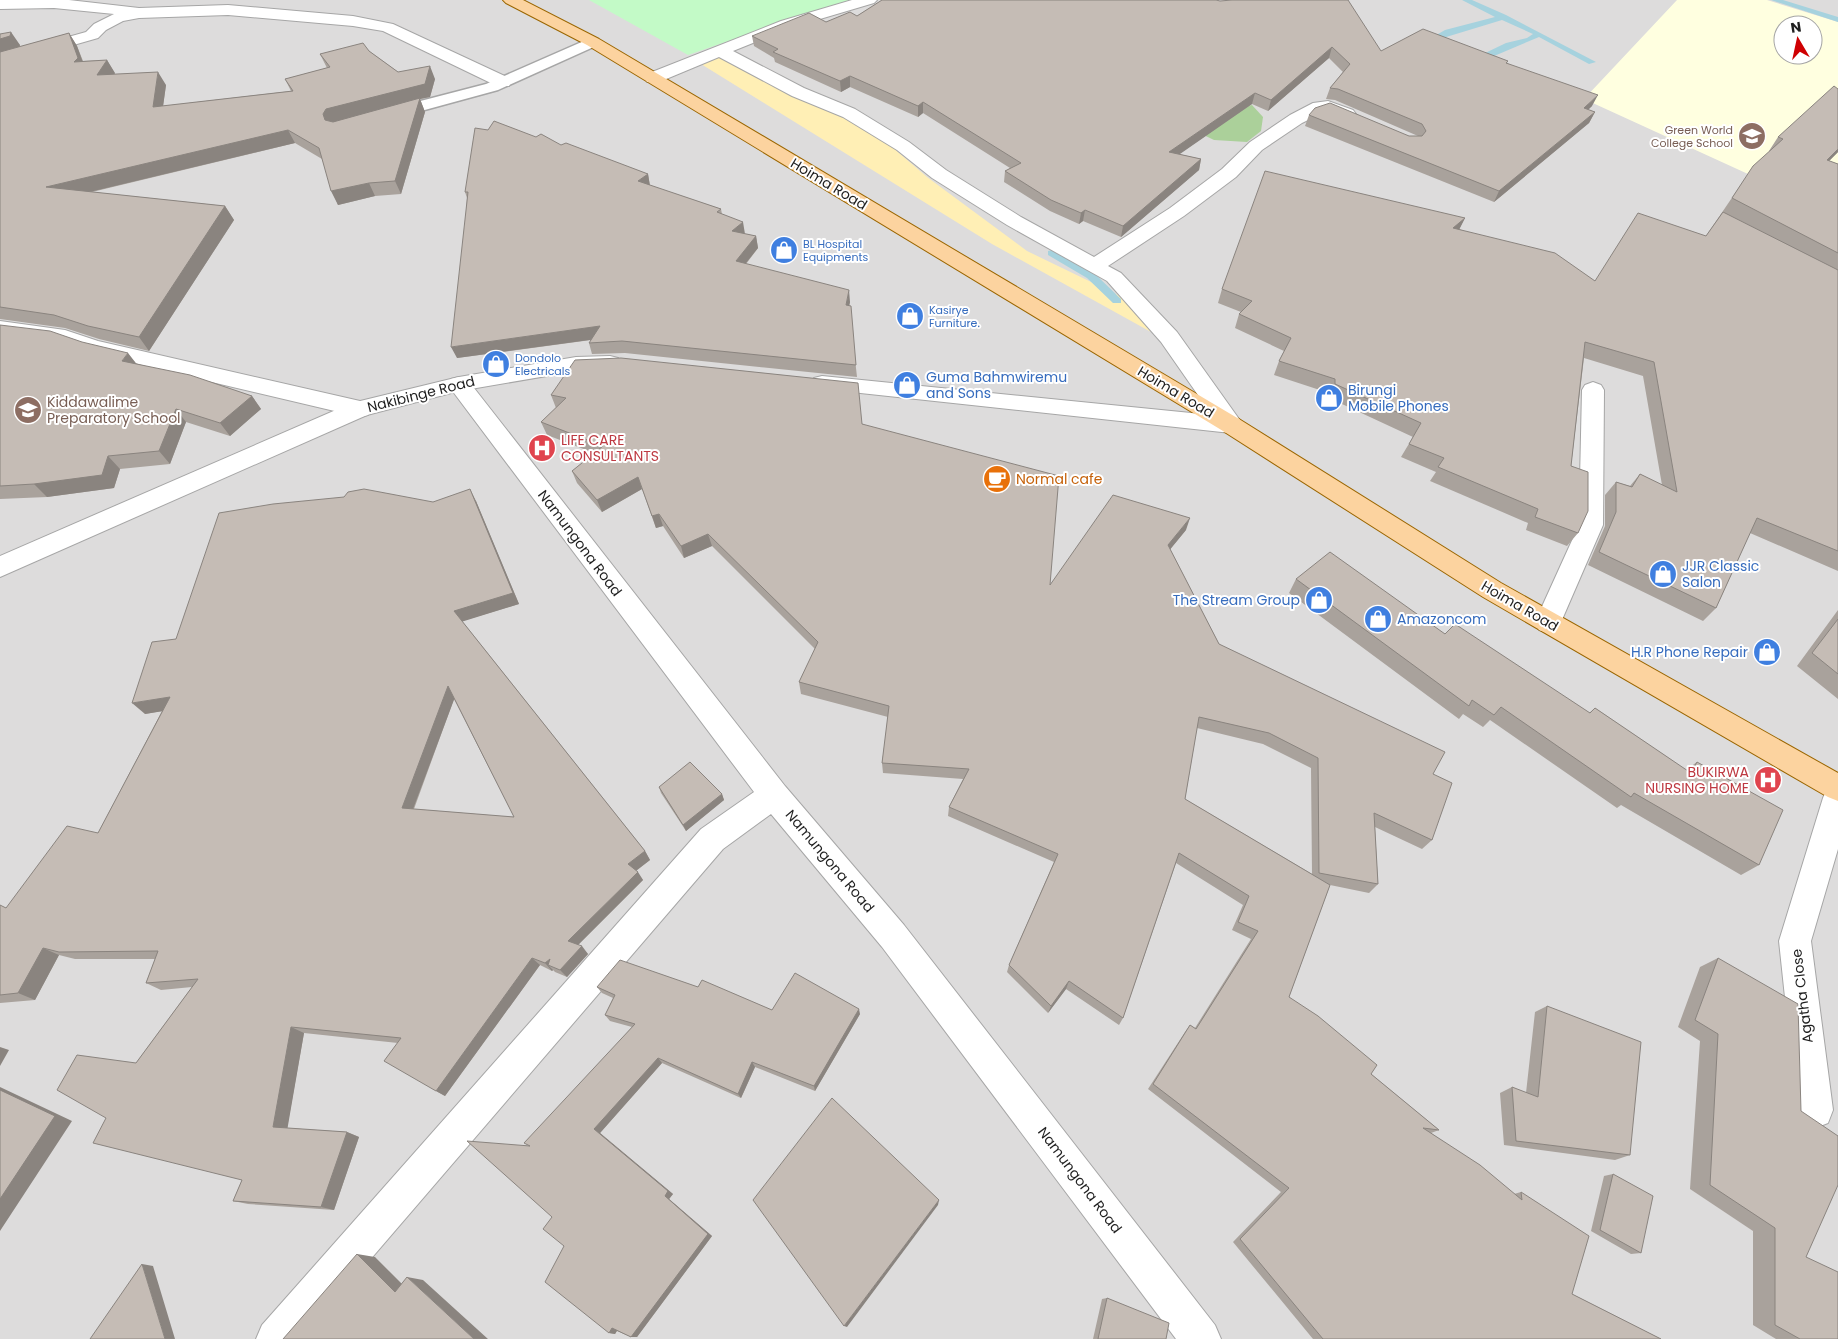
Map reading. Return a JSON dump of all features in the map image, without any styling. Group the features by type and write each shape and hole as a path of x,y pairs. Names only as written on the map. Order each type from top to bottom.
{"main road":[{"name":"Hoima Road","path":"511,0 593,42 1231,425 1492,590 1838,788"}],"street":[{"path":"653,78 787,24 869,0"},
{"path":"0,4 54,3 139,13 249,12 353,21 387,27 503,82"},
{"path":"0,60 92,36 100,27 118,18 139,13"},
{"path":"720,51 798,92 849,113 903,146 939,174 972,195 1114,277 1169,337 1231,425"},
{"path":"1094,266 1177,212 1229,173 1256,146 1296,119 1319,107 1328,106 1361,120"},
{"path":"0,328 65,337 93,347 360,409"},
{"name":"Nakibinge Road","path":"0,567 360,409 459,384 576,364 634,363"},
{"path":"804,381 1231,425"},
{"name":"Namungona Road","path":"459,384 774,795 893,936 1200,1338"},
{"path":"1548,622 1591,525 1594,390"},
{"path":"276,1339 712,839 774,795"},
{"name":"Agatha Close","path":"1815,1110 1795,941 1838,798"}],"lane":[{"path":"368,120 464,95 503,82 593,42"}],"shaded area":[{"path":"0,0 1838,0 1838,1339 0,1339"},
{"name":"Green World College School","path":"1677,0 1767,0 1815,15 1773,15 1773,65 1823,65 1823,17 1838,22 1838,209 1748,174 1584,99"}],"green space":[{"path":"589,0 860,0 772,26 688,55"},
{"path":"1252,105 1263,117 1261,131 1247,142 1214,140 1187,127 1221,112"}],"sand":[{"path":"718,57 843,117 884,140 927,177 1027,251 1120,296 1151,332 992,244 701,64"}],"building":[{"path":"882,0 1348,0 1381,51 1423,29 1508,61 1506,63 1598,95 1584,108 1595,112 1499,191 1309,115 1315,108 1330,103 1409,136 1422,136 1426,131 1422,124 1338,89 1330,88 1350,64 1332,47 1271,100 1255,93 1169,152 1201,159 1123,226 1085,210 1081,213 1051,200 1005,171 1021,163 923,102 918,106 850,76 840,81 773,52 778,49 752,36 809,13 826,22 850,12 857,16"},
{"path":"11,32 10,36 0,39 0,34"},
{"path":"69,33 78,58 74,62 107,60 97,75 158,72 153,107 293,91 285,79 330,67 320,54 363,43 369,51 398,72 430,66 425,84 326,109 323,114 325,120 333,122 420,98 395,181 369,183 331,191 319,148 288,130 46,187 225,206 139,337 88,326 54,315 0,307 0,52"},
{"path":"1834,86 1838,89 1838,149 1827,160 1838,164 1838,253 1732,198 1753,166 1783,139 1778,137"},
{"path":"494,121 536,137 541,134 561,145 566,143 648,174 638,181 721,209 717,212 743,222 732,231 756,236 736,261 849,290 846,305 851,306 856,365 622,341 589,343 600,326 451,347 468,192 465,192 475,128 488,130"},
{"path":"1265,171 1465,218 1453,228 1555,253 1595,281 1638,213 1706,236 1723,212 1838,270 1838,551 1757,518 1716,608 1599,552 1616,512 1616,482 1632,487 1640,474 1677,492 1654,362 1585,342 1571,466 1588,472 1588,511 1578,533 1535,517 1538,509 1438,467 1444,458 1409,444 1421,423 1335,384 1335,379 1279,361 1291,338 1239,314 1252,301 1222,289"},
{"path":"0,325 50,331 82,342 128,353 122,361 190,375 252,396 220,423 176,409 159,451 108,456 102,475 34,484 0,486"},
{"path":"621,358 858,383 862,424 1059,476 1050,585 1113,495 1190,518 1168,545 1219,644 1445,752 1433,774 1452,783 1432,840 1374,813 1378,884 1319,873 1318,758 1269,733 1199,717 1185,799 1330,885 1289,997 1318,1016 1377,1065 1371,1074 1439,1130 1423,1128 1480,1165 1522,1200 1521,1192 1589,1236 1572,1294 1661,1339 1323,1339 1240,1239 1289,1188 1153,1084 1190,1025 1196,1029 1258,931 1238,922 1249,896 1179,853 1123,1018 1069,981 1051,1006 1009,965 1058,854 949,807 969,769 882,763 889,706 799,682 818,642 708,534 681,546 659,514 652,516 638,477 597,500 572,471 603,446 541,422 566,398 551,395 575,360"},
{"path":"364,489 433,502 470,489 513,593 454,611 645,851 628,864 638,872 568,941 582,946 560,970 548,965 550,959 545,963 532,958 436,1091 384,1061 401,1038 291,1027 273,1127 347,1132 321,1207 233,1201 242,1180 93,1143 106,1118 57,1090 77,1055 136,1063 198,979 146,983 158,951 59,952 43,948 18,993 0,995 0,905 6,908 67,826 98,833 170,697 132,703 152,642 176,639 219,513 273,504 344,497 348,492","holes":["448,686 514,817 402,808"]},
{"path":"1330,552 1445,634 1455,624 1590,713 1595,708 1691,773 1697,762 1783,810 1759,865 1634,793 1631,797 1501,707 1494,715 1472,700 1469,706 1296,579"},
{"path":"1838,619 1838,674 1812,653"},
{"path":"690,762 722,794 683,825 659,787"},
{"path":"1718,958 1798,1004 1801,1111 1838,1136 1838,1185 1806,1257 1838,1272 1838,1339 1800,1339 1775,1325 1775,1228 1710,1185 1718,1034 1695,1020"},
{"path":"620,960 698,987 702,980 772,1010 795,973 859,1009 814,1086 752,1062 738,1094 658,1058 594,1129 668,1191 665,1196 708,1234 631,1337 612,1328 609,1333 545,1282 564,1246 543,1229 552,1217 467,1141 530,1146 524,1143 635,1024 605,1015 615,995 597,987"},
{"path":"1547,1006 1641,1042 1630,1155 1516,1141 1512,1087 1538,1097"},
{"path":"0,1090 55,1116 0,1199"},
{"path":"832,1098 939,1200 844,1326 753,1200"},
{"path":"1613,1174 1653,1196 1641,1253 1600,1230"},
{"path":"357,1254 395,1292 407,1277 474,1339 283,1339"},
{"path":"142,1264 165,1339 90,1339"},
{"path":"1107,1298 1169,1323 1166,1339 1098,1339"}],"waterway":[{"path":"1466,0 1503,17"},
{"path":"1775,0 1838,20"},
{"path":"1436,39 1448,32 1503,17"},
{"path":"1503,17 1539,34"},
{"path":"1484,57 1509,45 1530,40 1539,34"},
{"path":"1539,34 1592,62"},
{"path":"1052,253 1091,276 1117,301"}],"place":[{"name":"Green World College School","path":"1752,136"},
{"name":"BL Hospital Equipments","path":"784,250"},
{"name":"Kasirye Furniture.","path":"910,316"},
{"name":"Dondolo Electricals","path":"496,364"},
{"name":"Guma Bahmwiremu and Sons","path":"907,385"},
{"name":"Birungi Mobile Phones","path":"1329,398"},
{"name":"Kiddawalime Preparatory School","path":"28,410"},
{"name":"LIFE CARE CONSULTANTS","path":"542,448"},
{"name":"Normal cafe","path":"997,479"},
{"name":"JJR Classic Salon","path":"1663,574"},
{"name":"The Stream Group","path":"1319,600"},
{"name":"Amazoncom","path":"1378,619"},
{"name":"H.R Phone Repair","path":"1767,652"},
{"name":"BUKIRWA NURSING HOME","path":"1768,780"}]}
